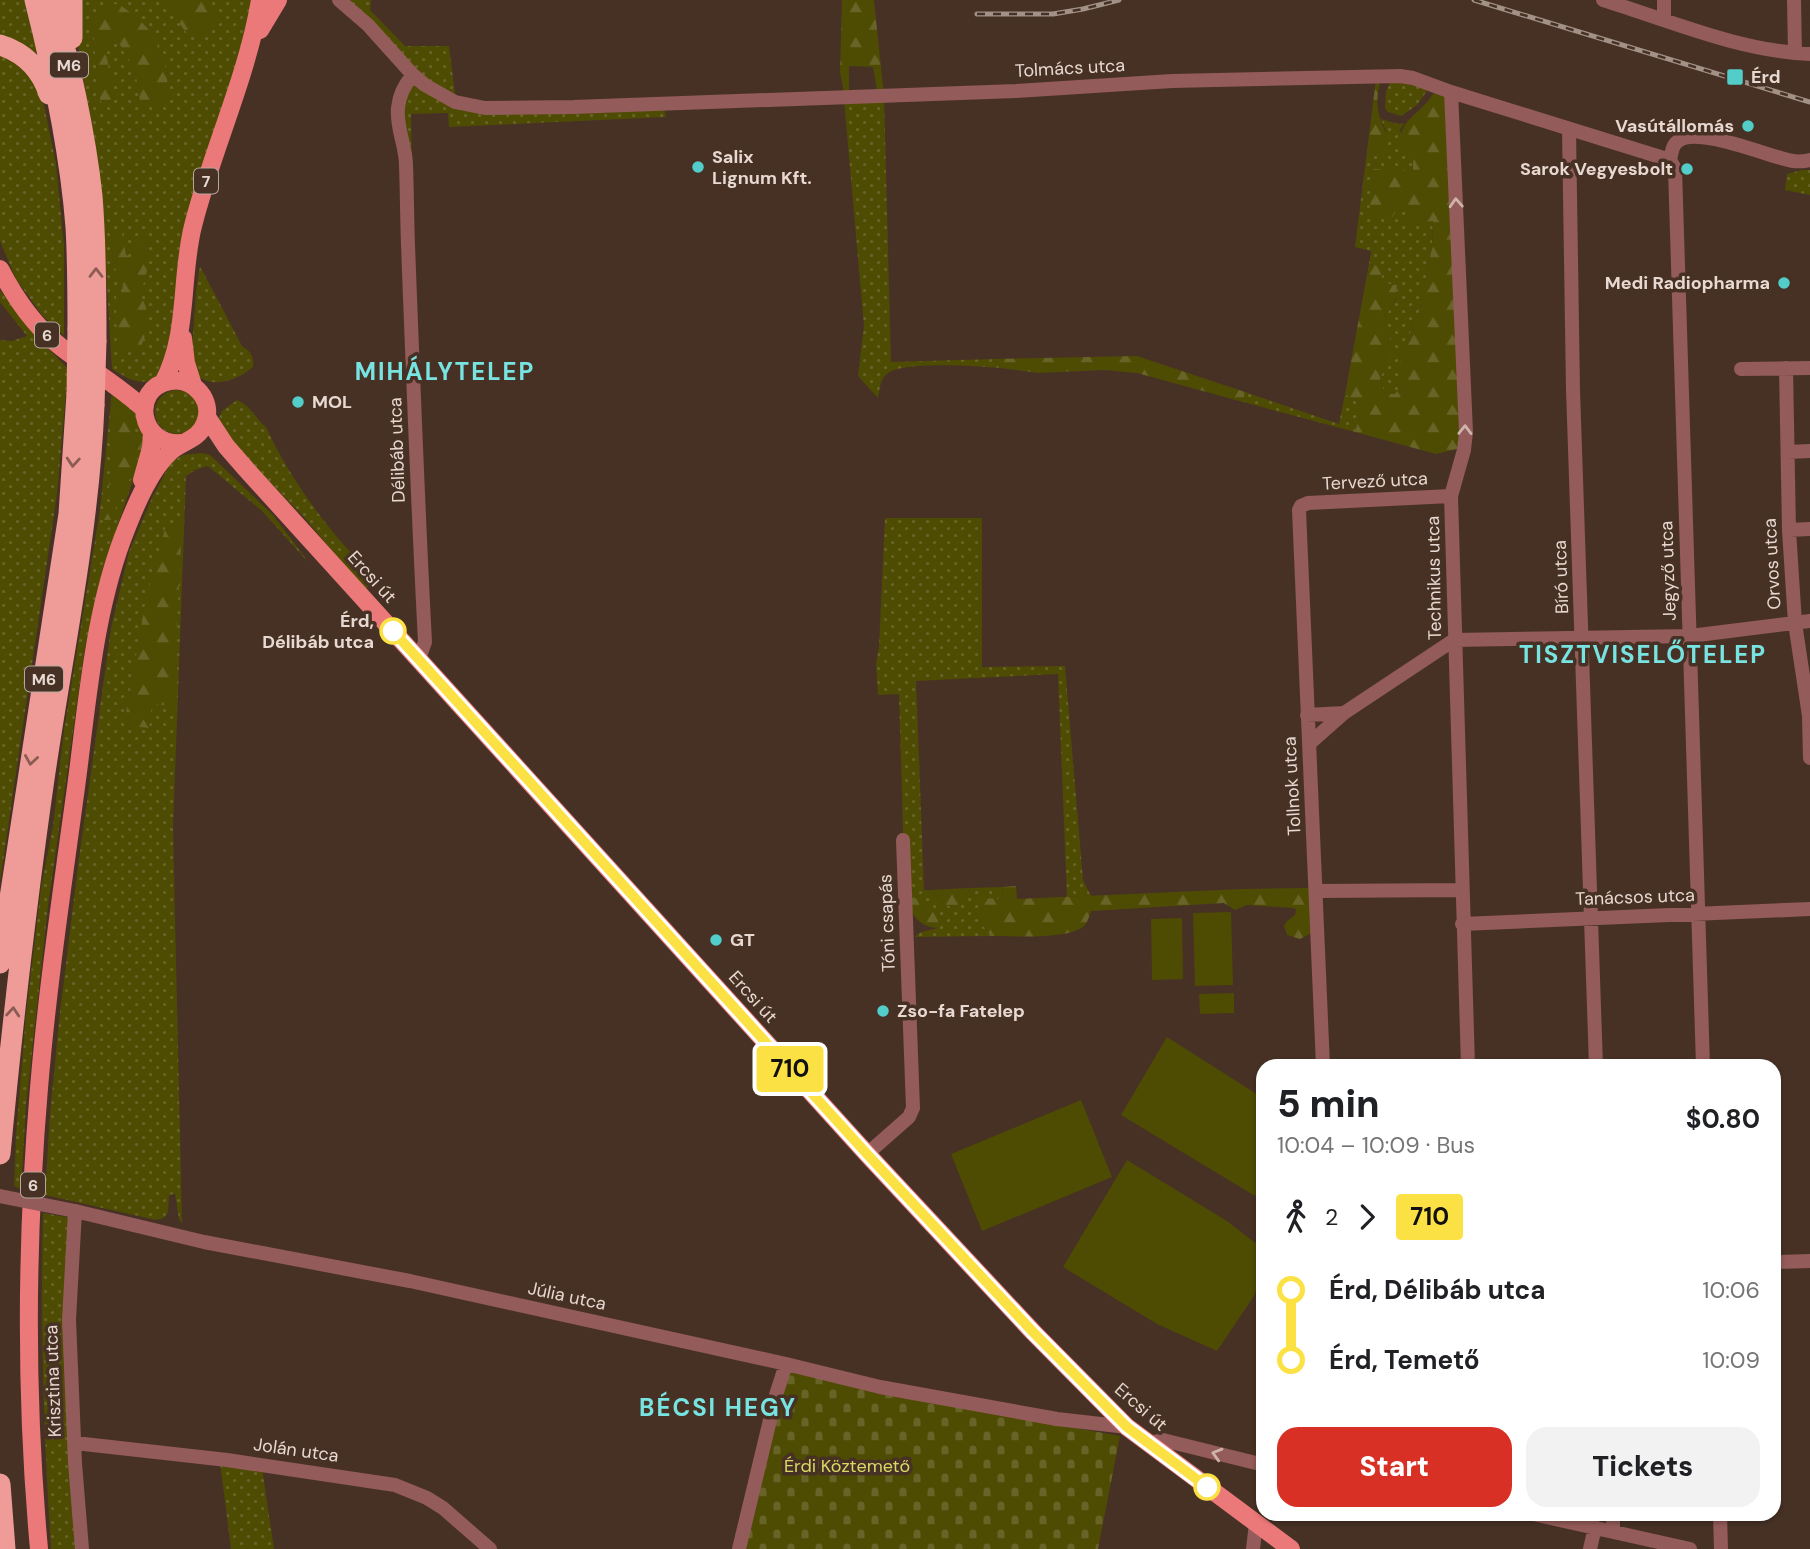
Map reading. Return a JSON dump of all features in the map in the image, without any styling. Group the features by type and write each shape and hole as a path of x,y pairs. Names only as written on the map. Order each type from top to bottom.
{"highway":[{"name":"M6","path":"0,1154 16,978 90,482 78,329 74,136 54,74 35,0"},
{"name":"M6","path":"0,963 72,482 96,341 94,235 74,136 53,0"},
{"path":"0,45 24,57 40,73 48,90 57,128 74,136 82,96 71,22 72,0"},
{"path":"0,1484 5,1549"}],"main road":[{"name":"7","path":"159,386 172,366 192,228 250,48 260,0"},
{"name":"7","path":"250,48 278,0"},
{"name":"6","path":"0,269 22,305 45,332 144,410 152,433 149,461 111,576 96,645 48,997 39,1087 29,1265 30,1416 39,1549"},
{"name":"7","path":"181,317 186,363 193,386"},
{"name":"6","path":"113,383 138,390 179,380 193,386"},
{"path":"144,410 147,398 159,386"},
{"path":"193,386 205,398 207,417"},
{"name":"Ercsi út","path":"207,417 226,446 246,469 867,1154 1033,1332 1127,1427 1291,1549"},
{"name":"6","path":"135,506 168,454 204,426 207,417"},
{"path":"152,433 168,443 188,440"},
{"name":"Ercsi út","path":"188,440 207,443 246,469"}],"street":[{"path":"1603,0 1746,45 1781,53 1803,54 1794,0"},
{"path":"1664,0 1664,19"},
{"name":"Tolmács utca","path":"339,1 368,25 413,75 439,94 455,102 501,109 1016,91 1172,81 1385,75 1413,78 1670,160"},
{"name":"Délibáb utca","path":"413,75 401,93 398,131 407,164 410,322 417,428 416,494 420,518 425,642 417,658"},
{"name":"Technikus utca","path":"1451,92 1466,432 1464,450 1451,496 1468,1059"},
{"name":"Bíró utca","path":"1569,129 1570,278 1596,1059"},
{"path":"1670,160 1676,143 1682,139 1699,137 1792,161 1810,160"},
{"name":"Jegyző utca","path":"1670,160 1675,169 1703,1059"},
{"name":"Orvos utca","path":"1786,368 1789,530 1795,623 1809,716 1810,758"},
{"path":"1741,369 1810,368"},
{"path":"1787,452 1810,451"},
{"name":"Tervező utca","path":"1301,506 1308,503 1451,496"},
{"name":"Tollnok utca","path":"1301,506 1299,515 1323,1059"},
{"path":"1789,530 1810,529"},
{"path":"1310,743 1344,713 1454,640 1690,636 1810,621"},
{"path":"1307,715 1344,713"},
{"name":"Tóni csapás","path":"867,1154 909,1117 913,1108 903,840"},
{"path":"1316,891 1462,890"},
{"name":"Tanácsos utca","path":"1462,924 1810,909"},
{"name":"Júlia utca","path":"0,1196 204,1242 410,1281 880,1387 1057,1419 1127,1427"},
{"name":"Krisztina utca","path":"75,1211 69,1299 82,1549"},
{"path":"1781,1262 1810,1261"},
{"path":"739,1549 786,1364"},
{"path":"1149,1443 1163,1440 1256,1463"},
{"name":"Jolán utca","path":"75,1443 227,1460 395,1485 427,1498 443,1508 490,1549"},
{"path":"1566,1521 1690,1549"},
{"path":"1613,1521 1613,1531"},
{"path":"1720,1521 1721,1549"},
{"path":"1253,1549 1256,1523"},
{"path":"1590,1549 1595,1527"}],"green space":[{"path":"0,0 25,0 37,53 32,54 0,39"},
{"path":"77,0 255,0 173,339 160,377 147,382 130,379 112,369 102,203 75,25"},
{"path":"162,0 207,0 220,20 202,33 188,35"},
{"path":"339,0 371,0 370,10 405,46 449,46 456,102 663,103 666,117 449,127 448,113 411,114 412,187 399,131 408,80"},
{"path":"842,0 874,0 884,96 878,96 873,67 849,66 849,97 845,97 840,72"},
{"path":"119,4 145,26 159,46 166,69 170,102 141,107 135,70 119,43 108,45 106,51 114,102 102,105 98,91 92,16 102,5"},
{"path":"0,54 17,60 39,81 56,164 64,246 64,336 42,315 16,279 0,241"},
{"path":"1376,79 1380,79 1377,105 1387,137 1384,154 1367,151"},
{"path":"1392,79 1426,87 1427,91 1417,105 1401,116 1388,112 1385,108 1386,91"},
{"path":"1436,92 1447,96 1461,448 1436,454 1355,432 1360,404 1345,394 1369,264 1380,266 1383,283 1397,285 1396,299 1383,320 1388,337 1395,344 1380,379 1385,394 1395,394 1402,385 1398,375 1403,346 1409,342 1412,323 1419,312 1432,248 1433,221 1408,224 1405,209 1398,209 1392,217 1369,216 1373,169 1413,171 1413,156 1399,144 1403,128"},
{"path":"884,96 891,362 993,359 1000,368 942,365 897,369 883,378 878,398 858,376 864,326 844,100"},
{"path":"1381,119 1404,123 1400,130 1406,148 1413,156 1413,171 1398,209 1406,209 1408,224 1433,220 1432,248 1419,313 1412,323 1402,385 1395,394 1385,394 1380,379 1388,337 1383,320 1396,299 1397,285 1383,283 1375,265 1369,264 1371,251 1355,247 1367,151 1374,154 1386,131"},
{"path":"1810,170 1810,195 1785,190 1787,174"},
{"path":"117,231 122,233 126,255 131,257 137,241 145,240 148,254 140,295 147,314 146,333 141,346 129,351 117,346 116,297 122,292 123,285 117,280 114,261 113,249"},
{"path":"200,266 242,346 252,357 253,367 228,381 210,382 202,379 191,363"},
{"path":"0,290 27,326 68,369 57,494 0,882 0,340 12,341 27,336 0,302"},
{"path":"1137,356 1245,392 1243,402 1137,373 1104,370 1038,373 1000,368 993,359"},
{"path":"112,390 135,406 147,439 103,569 85,647 48,906 26,1106 21,1189 14,1186 26,1015 64,730 100,510"},
{"path":"177,390 192,397 199,412 192,427 177,434 162,427 155,412 162,397"},
{"path":"1245,392 1339,424 1345,394 1360,404 1360,415 1355,432 1243,402"},
{"path":"237,400 246,405 266,427 300,487 329,528 377,577 365,590 303,516 244,456 217,423 222,411"},
{"path":"121,402 133,412 133,429 143,440 144,449 120,495 110,526 104,532 99,528 111,508 110,439 114,409"},
{"path":"183,455 210,455 273,515 309,563 262,511 208,466 186,476 173,828 182,1224 175,1194 169,1195 168,1212 164,1218 156,1220 45,1195 60,1012 111,628 129,552 152,498 171,462"},
{"path":"885,518 982,518 982,667 1065,666 1083,880 1091,896 1067,897 1058,674 916,681 924,890 930,890 945,905 966,902 969,888 1003,887 1002,899 994,900 979,921 991,936 914,937 921,932 938,928 905,897 899,694 878,695 876,664"},
{"path":"182,523 173,706 152,704 149,728 124,725 146,599 166,525"},
{"path":"1016,886 1017,899 1312,888 1314,932 1300,939 1287,935 1284,926 1295,915 1296,909 1247,905 1235,910 1224,903 1091,911 1084,926 1066,933 991,936 979,921 980,898 1002,899 1003,887"},
{"path":"969,888 966,903 955,908 945,905 930,890"},
{"path":"905,897 930,903 936,912 939,928 926,925 916,918"},
{"path":"1231,912 1233,985 1195,986 1193,913"},
{"path":"1182,918 1183,979 1152,980 1151,919"},
{"path":"1234,993 1234,1013 1200,1014 1199,994"},
{"path":"1167,1037 1256,1094 1255,1196 1121,1115"},
{"path":"1081,1100 1112,1177 982,1231 951,1154"},
{"path":"1127,1160 1227,1221 1256,1243 1254,1296 1217,1351 1157,1324 1063,1267"},
{"path":"43,1213 72,1218 82,1549 51,1549 43,1381"},
{"name":"Érdi Köztemető","path":"788,1369 947,1405 1120,1436 1098,1549 742,1549"},
{"path":"220,1462 262,1468 274,1549 231,1549"}],"railway":[{"path":"977,14 1053,14 1119,0"},
{"path":"1474,0 1810,102"}],"bus line":[{"name":"710","path":"393,631 867,1154 1033,1332 1127,1427 1207,1487"}],"place":[{"name":"Érd","path":"1735,77"},
{"name":"Vasútállomás","path":"1748,126"},
{"name":"Salix Lignum Kft.","path":"698,167"},
{"name":"Sarok Vegyesbolt","path":"1687,169"},
{"name":"Medi Radiopharma","path":"1784,283"},
{"name":"MOL","path":"298,402"},
{"name":"Érd, Délibáb utca","path":"393,631"},
{"name":"GT","path":"716,940"},
{"name":"Zso-fa Fatelep","path":"883,1011"}],"district":[{"name":"MIHÁLYTELEP","path":"445,372"},
{"name":"TISZTVISELŐTELEP","path":"1643,655"},
{"name":"BÉCSI HEGY","path":"718,1408"}]}
